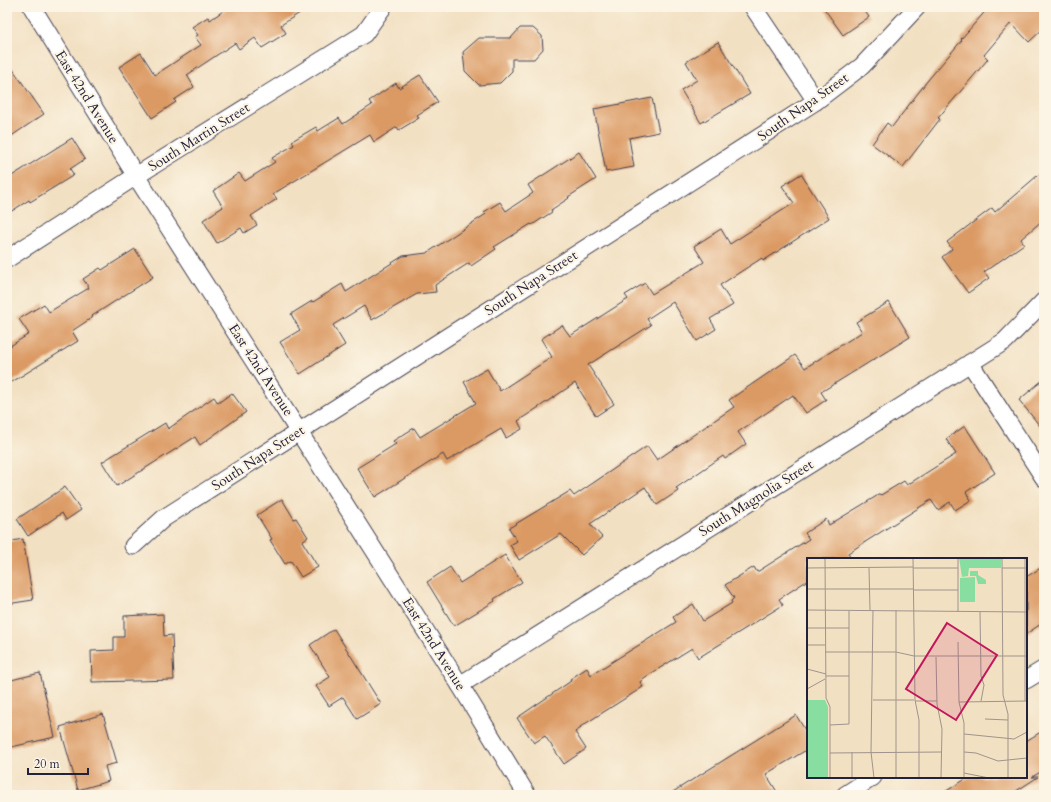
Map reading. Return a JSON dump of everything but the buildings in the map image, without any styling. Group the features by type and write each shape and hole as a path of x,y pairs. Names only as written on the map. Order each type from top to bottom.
{"street":[{"name":"East 42nd Avenue","path":"32,7 136,176 460,685 527,795"},
{"name":"South Martin Street","path":"7,259 136,176 364,34 383,7"},
{"path":"753,7 816,101"},
{"name":"South Napa Street","path":"133,546 164,518 816,101 862,66 917,7"},
{"name":"South Magnolia Street","path":"460,685 1005,341 1044,301"},
{"path":"970,363 1044,478"},
{"path":"1027,679 1044,669"},
{"path":"845,795 871,778"}]}
